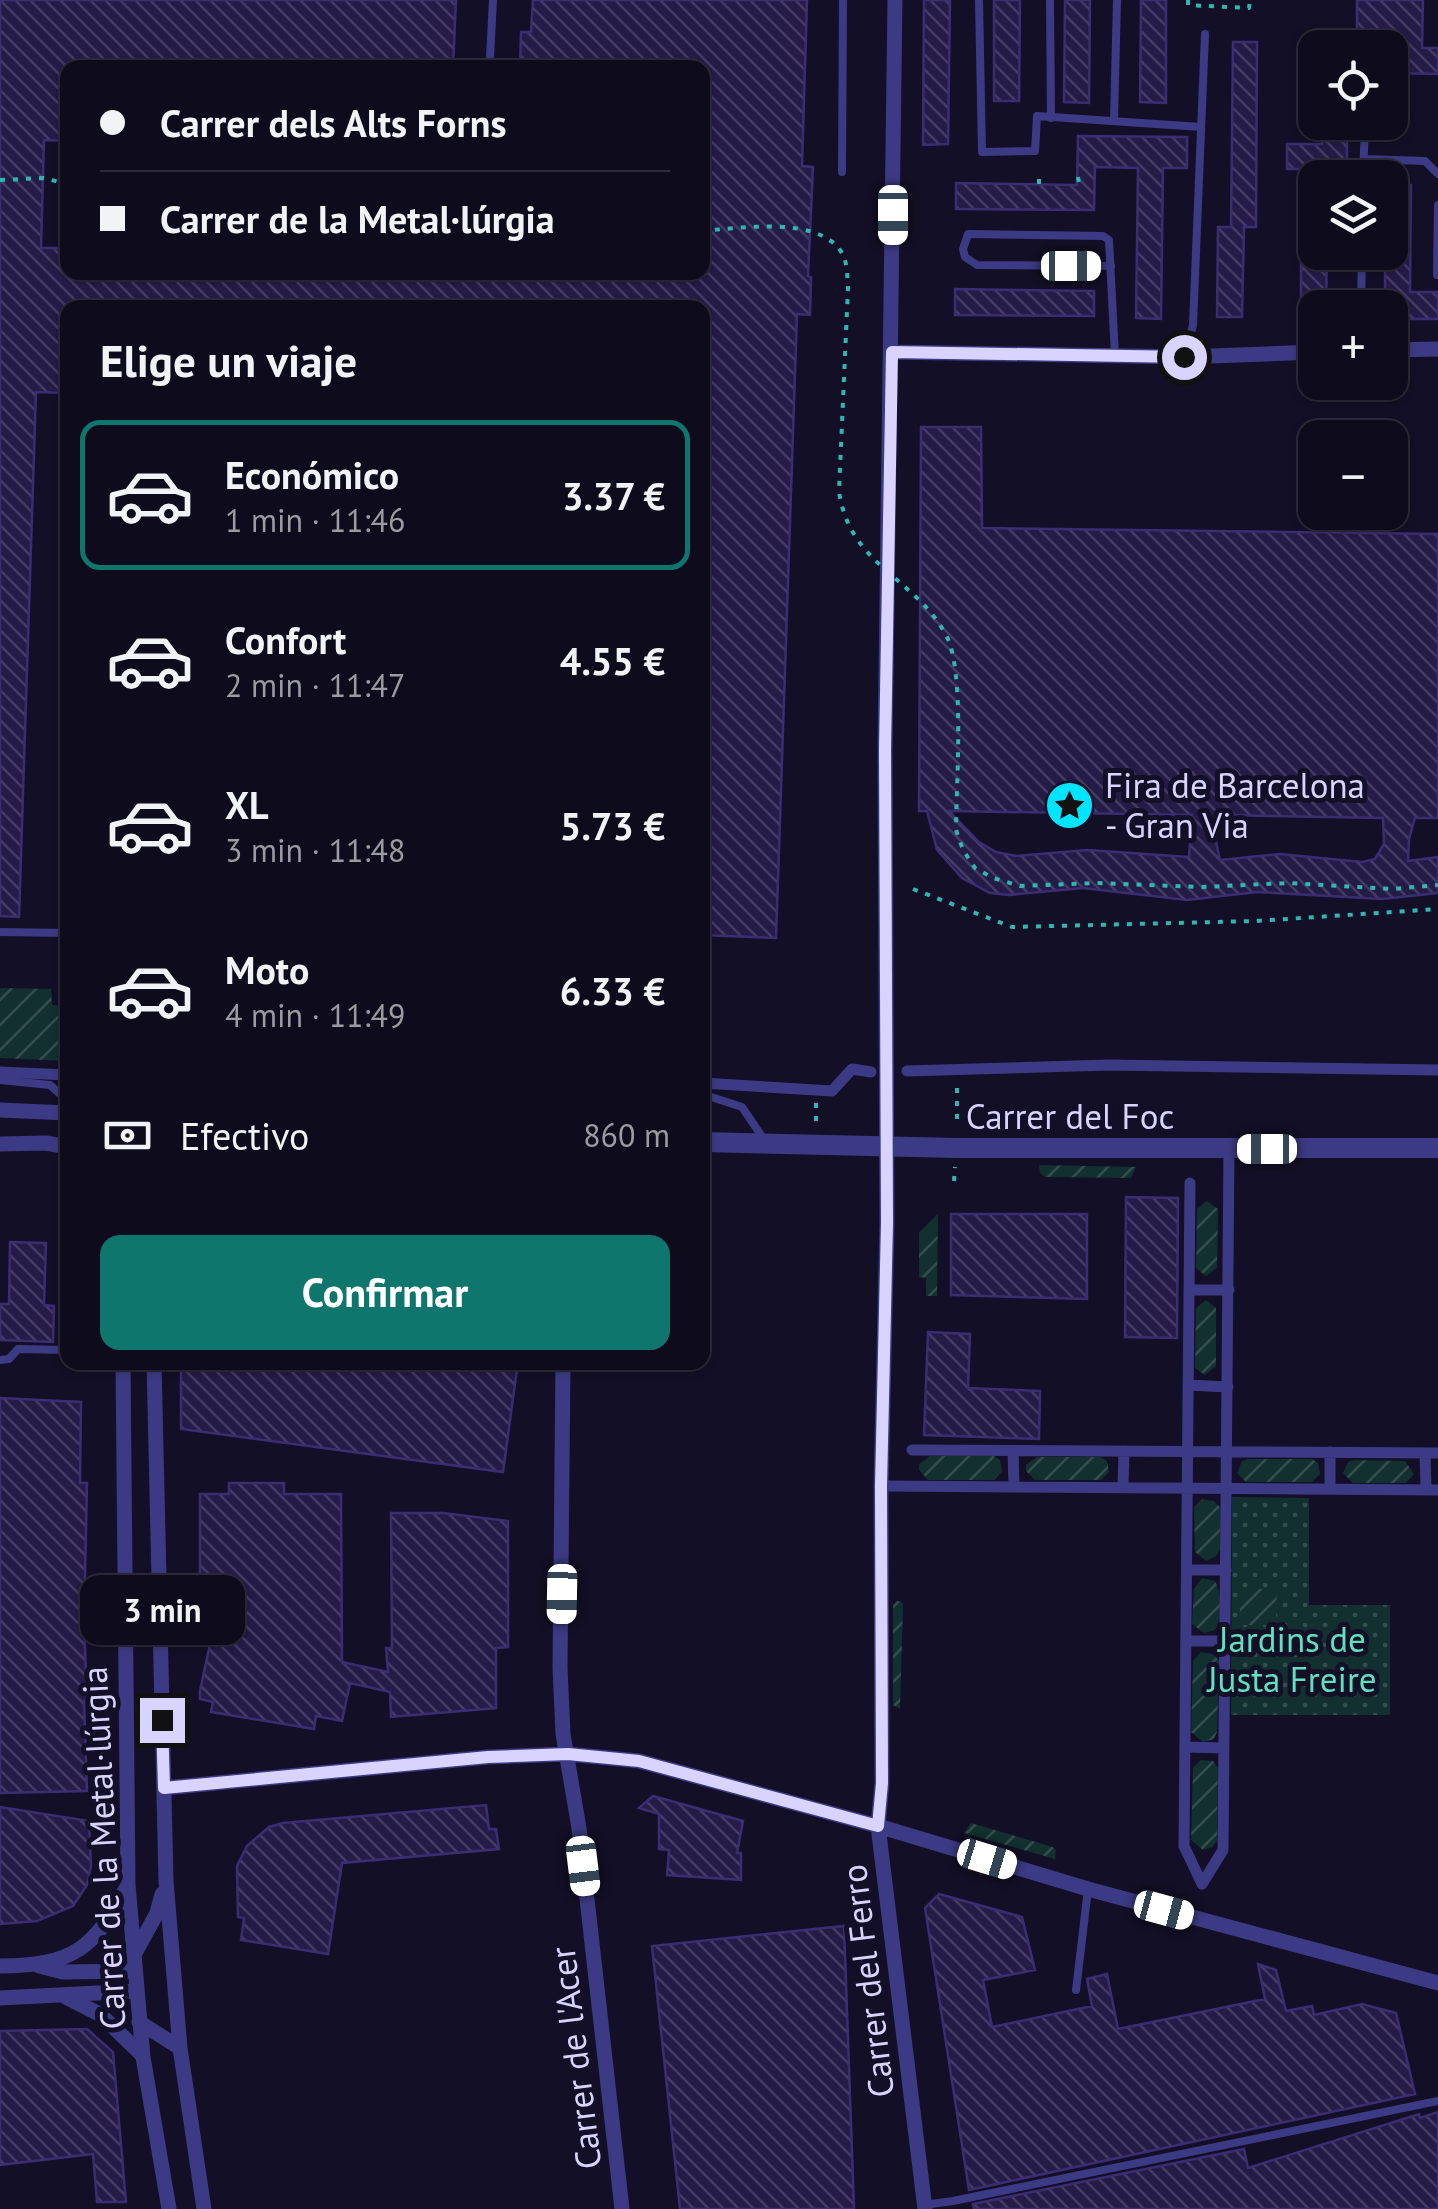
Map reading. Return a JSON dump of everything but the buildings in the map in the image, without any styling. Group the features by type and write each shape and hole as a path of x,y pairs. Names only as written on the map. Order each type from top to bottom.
{"street":[{"name":"Carrer del Ferro","path":"895,0 885,750 882,1783 878,1826 924,2207"},
{"path":"1408,350 1438,350"},
{"path":"892,352 1184,357 1298,353"},
{"name":"Carrer del Foc","path":"909,1071 1109,1064 1438,1070"},
{"path":"710,1083 832,1091 852,1069 871,1072"},
{"path":"0,1072 60,1075"},
{"path":"0,1110 60,1112"},
{"name":"Carrer del Foc","path":"710,1142 1438,1148"},
{"path":"0,1144 60,1146"},
{"path":"1190,1184 1184,1846 1202,1884 1223,1850 1229,1149"},
{"path":"1189,1290 1229,1290"},
{"name":"Carrer de la Metal·lúrgia","path":"123,1370 128,1885 139,2022 169,2209"},
{"name":"Carrer de la Metal·lúrgia","path":"154,1370 166,1880 180,2048 204,2209"},
{"name":"Carrer de l'Acer","path":"563,1370 563,1734 622,2209"},
{"path":"1188,1386 1228,1387"},
{"path":"881,1486 1432,1489 1432,1453 912,1450"},
{"path":"1012,1451 1014,1486"},
{"path":"1122,1486 1124,1451"},
{"path":"1330,1452 1330,1488"},
{"path":"1186,1570 1226,1570"},
{"path":"1186,1641 1225,1641"},
{"path":"1185,1747 1224,1748"},
{"path":"164,1788 488,1757 568,1754 639,1761 878,1826 1088,1889 1438,1983"},
{"path":"0,1966 39,1966 64,1972 133,1964 157,1914 166,1880"},
{"path":"39,1966 72,1956 92,1940 128,1885"},
{"path":"0,1998 136,1991"},
{"path":"64,1996 100,2015 144,2057"},
{"path":"139,2022 180,2048"}],"lane":[{"path":"490,58 492,0"},
{"path":"842,172 843,0"},
{"path":"979,0 982,152 1036,151 1037,116 1200,127"},
{"path":"1050,0 1051,118"},
{"path":"1114,121 1117,0"},
{"path":"1184,357 1192,325 1204,34"},
{"path":"1364,140 1364,159 1425,161 1438,174"},
{"path":"1438,205 1438,275"},
{"path":"1111,266 976,265 964,256 963,249 968,234 1103,236 1109,240 1111,266 1115,356"},
{"path":"0,932 60,934"},
{"path":"0,1080 50,1085 60,1093"},
{"path":"710,1096 742,1106 768,1144"},
{"path":"0,1360 9,1359 18,1349 60,1350"},
{"path":"1076,1990 1088,1889"},
{"path":"924,2207 1438,2101"}],"path":[{"path":"1188,0 1188,5 1250,8 1250,0"},
{"path":"1039,176 1039,184"},
{"path":"1078,177 1080,184"},
{"path":"0,180 43,178 60,182"},
{"path":"710,231 814,231 829,238 842,251 847,263 839,491 842,513 852,536 926,609 946,636 956,666 956,830 963,850 976,868 1020,886 1097,882 1202,887 1288,883 1392,889 1438,884"},
{"path":"913,889 1012,927 1256,921 1438,909"},
{"name":"Carrer del Foc","path":"956,1119 957,1080"},
{"name":"Carrer del Foc","path":"954,1180 955,1168"}],"green space":[{"path":"0,988 51,989 52,1005 60,1006 60,1061 0,1058"},
{"path":"1039,1165 1136,1167 1131,1178 1045,1177"},
{"path":"1207,1201 1218,1209 1217,1268 1206,1276 1196,1268 1197,1209"},
{"path":"938,1214 937,1296 926,1296 926,1278 919,1277 919,1233"},
{"path":"1206,1300 1216,1308 1216,1366 1205,1375 1195,1368 1196,1308"},
{"path":"930,1456 994,1456 1000,1460 1002,1471 994,1480 928,1480 919,1464"},
{"path":"1037,1457 1101,1457 1107,1461 1109,1472 1101,1480 1035,1480 1026,1471 1026,1465"},
{"path":"1312,1459 1318,1463 1320,1474 1312,1482 1246,1482 1237,1473 1242,1461"},
{"path":"1405,1461 1414,1474 1406,1483 1353,1483 1343,1473 1348,1462"},
{"name":"Jardins de Justa Freire","path":"1232,1497 1309,1498 1309,1605 1390,1605 1390,1715 1231,1715"},
{"path":"1202,1499 1214,1501 1220,1507 1220,1550 1206,1561 1195,1552 1194,1508"},
{"path":"1202,1578 1215,1581 1220,1606 1215,1630 1204,1633 1192,1624 1194,1589"},
{"path":"1240,1589 1277,1589 1276,1625 1240,1625"},
{"path":"897,1601 903,1607 900,1709 893,1705 893,1605"},
{"path":"1201,1652 1213,1654 1219,1660 1217,1732 1214,1739 1203,1742 1191,1732 1193,1661"},
{"path":"1333,1670 1371,1670 1371,1697 1332,1697"},
{"path":"1201,1760 1213,1761 1218,1768 1217,1840 1213,1847 1203,1850 1191,1840 1193,1768"},
{"path":"971,1823 1053,1847 1055,1859 964,1833"}],"place":[{"name":"Fira de Barcelona - Gran Via","path":"1070,805"}],"route":[{"path":"162,1720 164,1788 488,1757 568,1754 639,1761 878,1826 882,1783 881,1486 888,1050 885,750 892,352 1184,357"}]}
